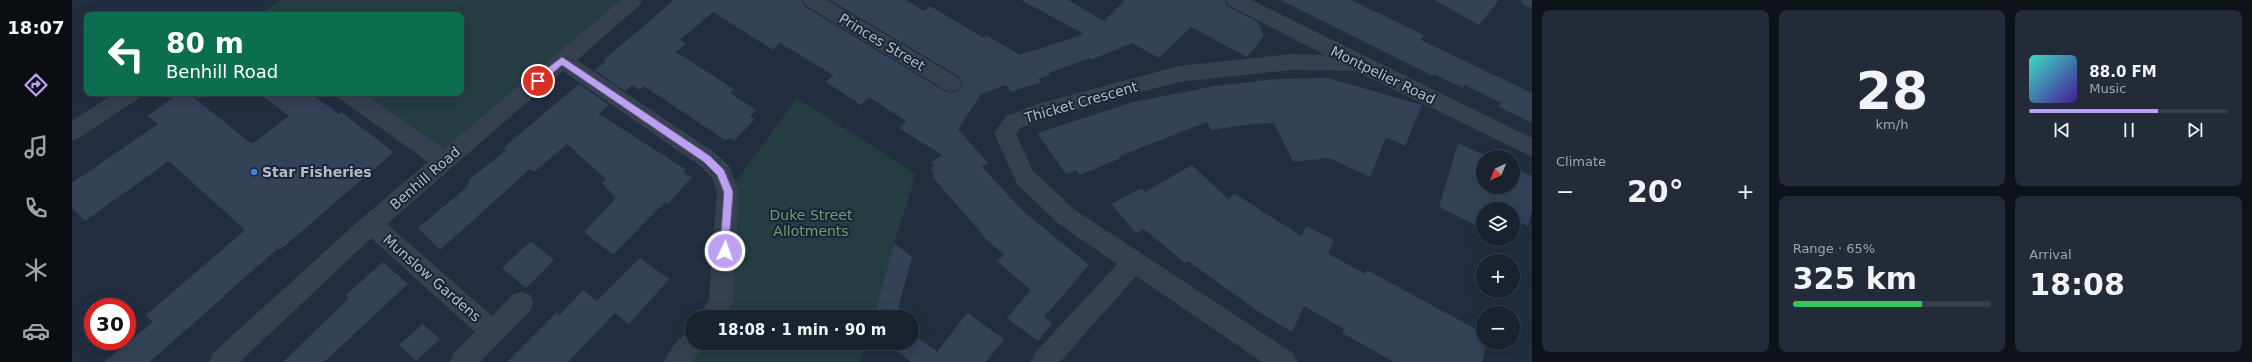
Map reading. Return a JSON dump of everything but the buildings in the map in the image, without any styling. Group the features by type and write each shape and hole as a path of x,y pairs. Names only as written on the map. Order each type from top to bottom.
{"street":[{"name":"Benhill Road","path":"222,362 371,224 633,0"},
{"name":"Princes Street","path":"812,0 952,84"},
{"name":"Montpelier Road","path":"1235,0 1359,64 1532,148"},
{"path":"562,60 707,159 721,173 728,192 721,302 716,310"},
{"name":"Thicket Crescent","path":"1284,362 1067,217 1025,177 1005,133 1013,122 1045,110 1179,74 1292,62 1359,64"},
{"path":"72,132 126,96"},
{"path":"351,96 444,161"},
{"name":"Munslow Gardens","path":"371,224 492,332"},
{"path":"1044,362 1134,262"},
{"name":"Munslow Gardens","path":"463,362 521,303"},
{"path":"677,362 686,350"}],"green space":[{"path":"281,0 633,0 444,161 351,96 464,96 464,12 263,12"},
{"name":"Duke Street Allotments","path":"797,98 916,174 894,243 876,310 712,310 728,192"},
{"path":"686,350 864,350 860,362 677,362"}],"place":[{"name":"Star Fisheries","path":"254,172"}],"route":[{"path":"538,81 562,60 707,159 721,173 728,192 725,251"}]}
